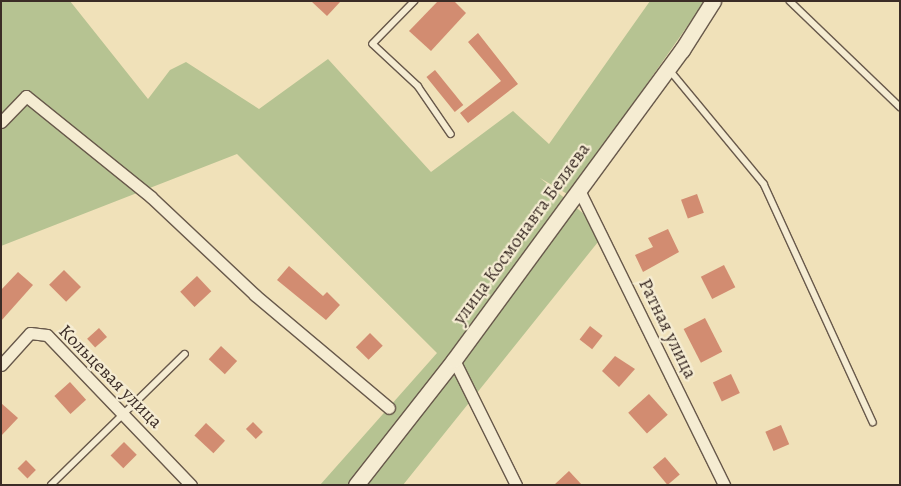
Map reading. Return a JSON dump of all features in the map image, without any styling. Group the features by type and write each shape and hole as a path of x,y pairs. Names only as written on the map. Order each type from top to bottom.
{"street":[{"name":"улица Космонавта Беляева","path":"356,485 454,360 668,68 713,1"},
{"path":"1,122 26,96 151,197 255,295 388,408"},
{"name":"Ратная улица","path":"579,190 724,485"},
{"name":"Кольцевая улица","path":"1,365 30,333 47,335 191,485"},
{"path":"454,360 516,485"}],"lane":[{"path":"415,1 374,44 418,86 451,134"},
{"path":"790,1 900,107"},
{"path":"668,68 764,184 873,422"},
{"path":"51,485 185,354"}],"green space":[{"path":"1,1 70,1 148,99 170,70 186,62 259,109 328,59 431,172 513,111 549,144 650,1 705,1 569,195 540,178 606,232 403,485 320,485 437,353 237,154 1,246"}],"building":[{"path":"311,1 341,1 327,16"},
{"path":"438,1 454,1 466,13 431,51 409,31"},
{"path":"478,33 518,84 468,123 460,113 501,81 468,42"},
{"path":"435,70 463,105 455,112 426,77"},
{"path":"697,194 704,213 688,219 681,200"},
{"path":"668,229 679,252 643,272 635,255 653,247 648,238"},
{"path":"724,265 735,287 712,299 701,277"},
{"path":"289,266 323,296 327,292 340,305 326,320 277,280"},
{"path":"64,270 81,287 66,302 49,285"},
{"path":"18,272 33,285 1,321 1,290"},
{"path":"197,276 211,291 195,307 180,292"},
{"path":"705,318 722,352 701,363 684,329"},
{"path":"590,326 603,336 592,349 580,339"},
{"path":"99,328 107,337 95,348 87,339"},
{"path":"370,333 383,346 369,360 356,347"},
{"path":"221,346 237,361 225,374 209,359"},
{"path":"615,356 635,369 619,387 602,371"},
{"path":"731,374 740,393 722,401 713,382"},
{"path":"70,382 86,400 70,414 54,396"},
{"path":"649,394 668,415 647,434 628,413"},
{"path":"1,403 18,418 1,436"},
{"path":"253,422 263,432 256,439 246,429"},
{"path":"206,423 225,441 213,453 194,435"},
{"path":"781,425 789,444 774,451 765,432"},
{"path":"124,442 137,455 123,468 111,455"},
{"path":"665,457 680,475 668,485 653,467"},
{"path":"26,460 36,470 27,478 18,468"},
{"path":"569,471 582,485 554,485"}]}
